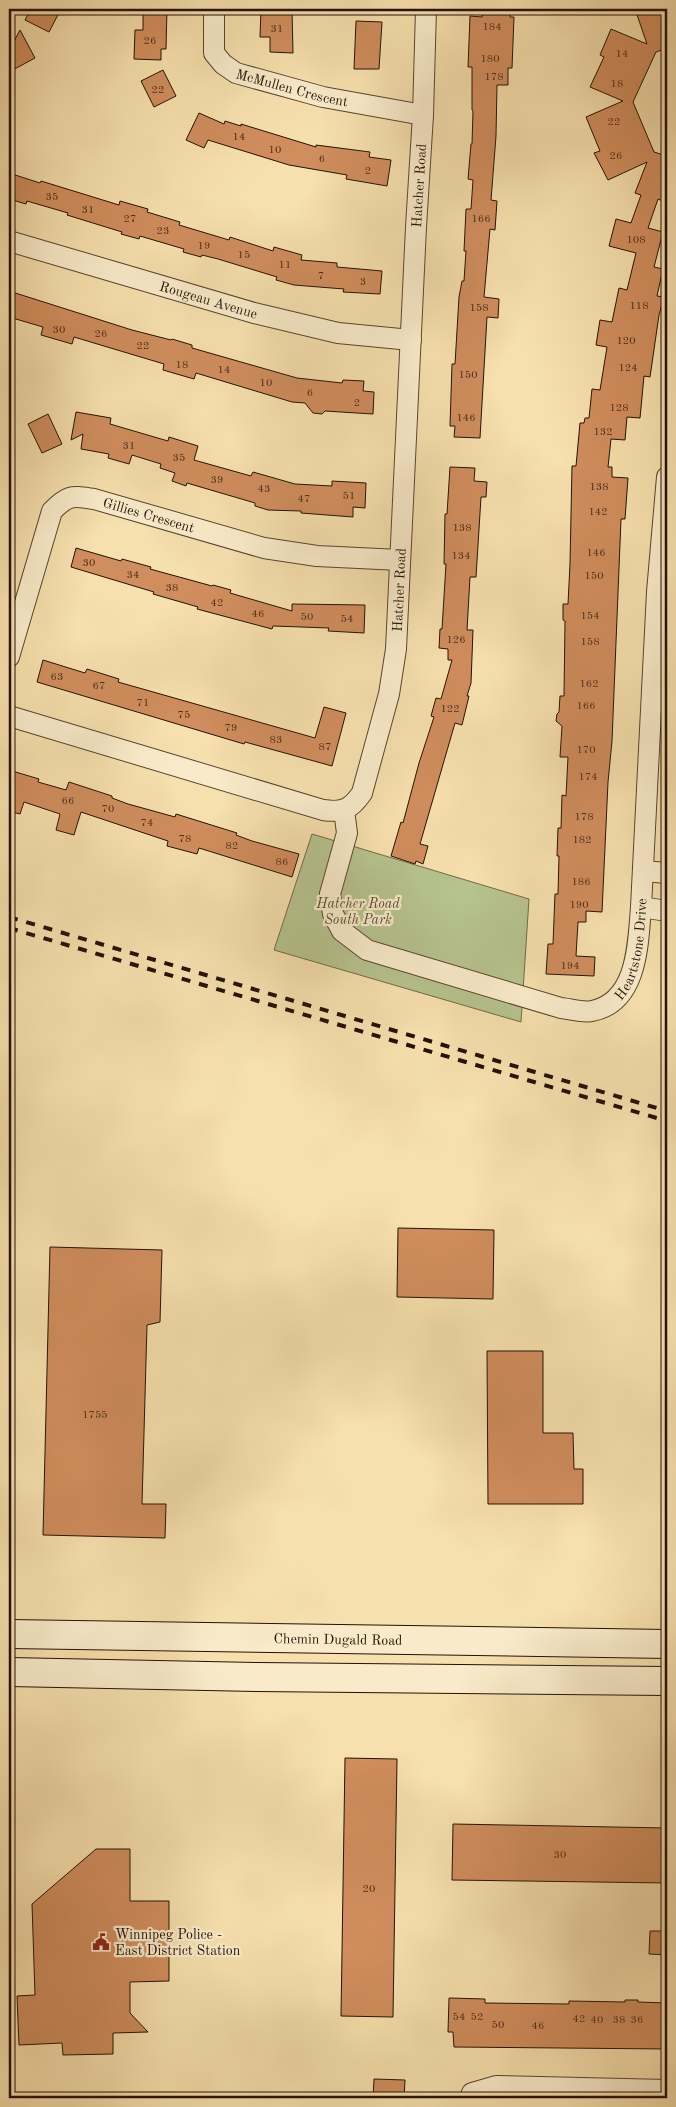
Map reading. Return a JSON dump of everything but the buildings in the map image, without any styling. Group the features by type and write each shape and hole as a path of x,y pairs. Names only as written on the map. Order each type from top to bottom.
{"main road":[{"name":"Chemin Dugald Road","path":"9,1634 667,1644"},
{"path":"9,1672 257,1677 667,1681"}],"street":[{"name":"McMullen Crescent","path":"214,9 214,53 223,64 236,73 323,97 423,115"},
{"name":"Hatcher Road","path":"344,810 355,803 362,792 389,694 396,649 423,115 426,9"},
{"name":"Rougeau Avenue","path":"9,240 254,313 338,333 411,340"},
{"name":"Heartstone Drive","path":"344,810 347,833 330,894 333,914 342,931 367,950 561,1008 592,1012 620,996 630,978 637,948 641,907 661,635 667,477"},
{"name":"Gillies Crescent","path":"9,657 52,511 64,499 75,497 94,499 264,548 317,556 400,560"},
{"path":"9,716 323,810 335,812 344,810"},
{"path":"643,871 667,873"},
{"path":"641,907 667,910"},
{"path":"470,2098 472,2093 496,2086 667,2090"}],"green space":[{"name":"Hatcher Road South Park","path":"312,834 529,899 521,1022 274,950"}],"railway":[{"path":"9,917 667,1111"},
{"path":"9,928 667,1121"}],"place":[{"name":"Winnipeg Police - East District Station","path":"101,1942"}]}
